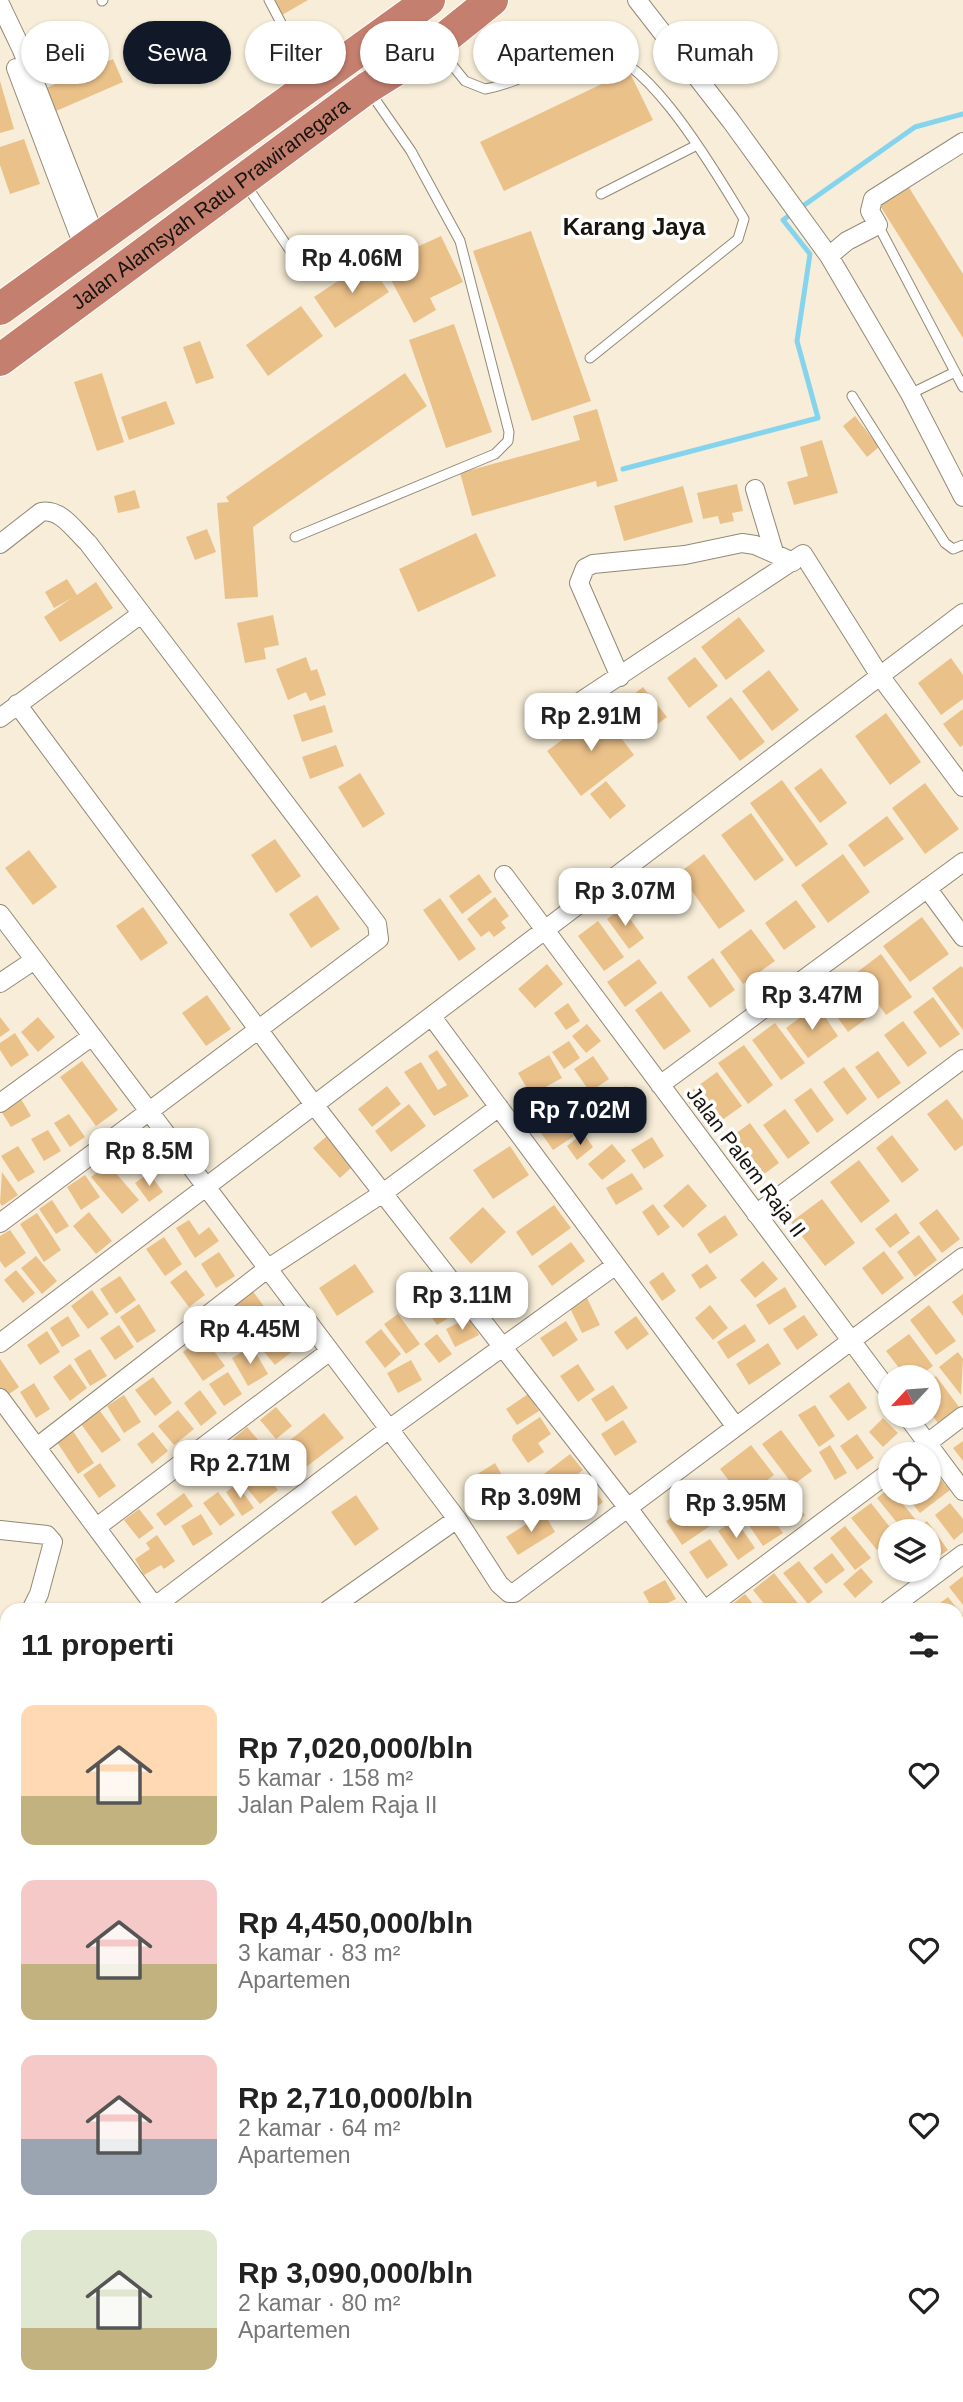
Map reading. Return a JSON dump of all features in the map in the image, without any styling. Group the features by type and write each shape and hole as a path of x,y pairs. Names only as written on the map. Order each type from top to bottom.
{"highway":[{"name":"Jalan Alamsyah Ratu Prawiranegara","path":"346,58 427,0"},
{"name":"Jalan Alamsyah Ratu Prawiranegara","path":"459,27 492,0"},
{"name":"Jalan Alamsyah Ratu Prawiranegara","path":"0,309 309,84"},
{"name":"Jalan Alamsyah Ratu Prawiranegara","path":"0,360 374,84"},
{"path":"82,249 86,296"}],"street":[{"path":"636,0 825,251 910,394 963,497"},
{"path":"0,4 48,139 82,249"},
{"path":"0,17 18,55"},
{"path":"825,251 878,225 870,211 873,199 961,146"},
{"path":"755,489 774,552"},
{"path":"0,544 41,512 59,514 88,543 380,929 379,939 0,1223"},
{"path":"620,677 579,583 584,568 593,564 685,555 742,543 774,552 793,562"},
{"path":"542,727 803,554 880,676 963,787"},
{"path":"0,1343 963,613"},
{"path":"0,718 141,614"},
{"path":"17,704 314,1106 700,1603"},
{"path":"660,1085 963,862"},
{"name":"Jalan Palem Raja II","path":"504,875 878,1377"},
{"path":"927,888 963,937"},
{"path":"0,914 457,1520 499,1584 509,1593 514,1593 963,1257"},
{"path":"0,983 33,961"},
{"path":"432,1017 736,1427"},
{"path":"0,1103 91,1037"},
{"path":"756,1214 963,1059"},
{"path":"37,1447 267,1269 383,1193 499,1107"},
{"path":"159,1603 389,1429 616,1265"},
{"path":"97,1527 330,1351"},
{"path":"0,1398 149,1600 156,1603"},
{"path":"929,1442 963,1416"},
{"path":"941,1470 963,1491"},
{"path":"714,1603 878,1481"},
{"path":"338,1603 457,1520"},
{"path":"0,1530 47,1535 53,1542 34,1603"},
{"path":"897,1603 963,1554"}],"lane":[{"path":"269,0 280,21"},
{"path":"459,74 465,81 485,89 592,52 625,60 643,76 697,145 744,219 742,233 590,358"},
{"path":"295,537 495,454 508,441 509,432 460,241 411,151 367,88"},
{"path":"601,194 697,145"},
{"path":"243,181 300,265"},
{"path":"878,225 963,387"},
{"path":"910,394 955,372"},
{"path":"852,396 945,543 953,549 963,545"}],"building":[{"path":"273,0 308,0 282,15"},
{"path":"113,59 123,82 56,111 46,88 55,84 109,84 109,61"},
{"path":"0,81 14,129 0,133"},
{"path":"602,84 635,84 653,120 504,191 480,142"},
{"path":"24,139 40,184 10,194 0,165 0,147"},
{"path":"908,186 963,274 963,338 879,204"},
{"path":"531,231 591,401 532,421 473,251"},
{"path":"441,236 463,282 430,298 436,310 414,323 382,263"},
{"path":"368,261 389,292 335,328 314,297"},
{"path":"301,306 323,336 268,376 246,345"},
{"path":"454,324 492,432 446,448 409,340"},
{"path":"200,341 214,378 196,384 183,347"},
{"path":"102,373 124,442 97,451 74,382"},
{"path":"405,373 427,406 253,527 258,597 225,599 217,503 229,502 226,497"},
{"path":"166,401 175,424 129,440 121,417"},
{"path":"597,409 618,481 597,487 596,481 472,516 460,473 580,440 573,416"},
{"path":"855,416 879,447 867,457 843,426"},
{"path":"822,440 838,493 794,505 787,482 808,476 800,447"},
{"path":"737,484 743,511 732,513 734,521 720,524 718,516 703,519 697,493"},
{"path":"683,486 693,522 624,541 614,506"},
{"path":"135,490 140,508 118,513 114,496"},
{"path":"207,529 216,552 195,560 186,537"},
{"path":"476,533 496,576 418,612 399,569"},
{"path":"67,579 77,595 96,582 113,608 60,642 44,617 72,598 54,608 45,592"},
{"path":"273,615 279,645 264,648 266,659 245,663 237,623"},
{"path":"739,617 765,651 726,680 701,647"},
{"path":"306,657 311,671 317,669 326,695 310,701 306,692 288,700 276,669"},
{"path":"695,657 718,686 689,708 667,678"},
{"path":"951,658 963,675 963,699 941,715 918,683"},
{"path":"769,670 799,710 772,731 742,691"},
{"path":"643,687 667,717 638,739 615,709"},
{"path":"731,697 765,742 740,761 706,717"},
{"path":"325,705 333,732 302,742 293,715"},
{"path":"963,709 963,745 960,747 943,724"},
{"path":"601,711 634,755 581,796 547,751"},
{"path":"886,713 921,762 890,785 855,736"},
{"path":"336,745 344,766 310,779 302,757"},
{"path":"821,768 847,803 820,823 794,788"},
{"path":"360,773 385,814 363,828 338,787"},
{"path":"782,780 828,844 796,867 750,803"},
{"path":"606,781 626,806 610,819 590,794"},
{"path":"925,783 959,829 925,854 892,808"},
{"path":"751,813 784,860 755,881 721,835"},
{"path":"887,816 904,839 864,867 848,845"},
{"path":"275,839 301,876 276,893 251,855"},
{"path":"29,850 57,887 33,905 5,868"},
{"path":"704,854 745,911 719,929 679,873"},
{"path":"843,854 870,892 828,923 801,885"},
{"path":"479,874 492,892 462,914 449,896"},
{"path":"317,895 340,929 311,948 289,914"},
{"path":"495,897 509,916 501,922 506,928 494,937 489,931 481,937 467,919"},
{"path":"440,898 476,949 459,961 423,910"},
{"path":"796,900 816,927 784,950 765,923"},
{"path":"143,907 168,943 141,961 116,926"},
{"path":"622,908 644,938 629,949 607,919"},
{"path":"922,917 949,954 910,982 883,946"},
{"path":"598,921 624,957 604,971 578,936"},
{"path":"751,929 775,961 743,984 720,952"},
{"path":"881,954 912,997 886,1015 856,973"},
{"path":"713,958 735,990 710,1008 687,977"},
{"path":"639,959 657,983 625,1007 607,982"},
{"path":"547,964 563,984 535,1008 518,989"},
{"path":"961,966 963,968 963,1030 932,988"},
{"path":"846,974 874,1013 848,1032 820,993"},
{"path":"661,991 691,1031 664,1050 635,1010"},
{"path":"207,995 231,1029 206,1046 182,1013"},
{"path":"933,997 960,1034 940,1048 913,1012"},
{"path":"568,1003 580,1021 566,1030 554,1013"},
{"path":"817,1005 838,1036 808,1058 786,1028"},
{"path":"0,1017 10,1030 0,1037"},
{"path":"38,1017 55,1037 38,1052 21,1032"},
{"path":"903,1021 927,1053 908,1067 884,1035"},
{"path":"775,1023 805,1063 781,1080 752,1040"},
{"path":"587,1024 601,1041 586,1053 572,1036"},
{"path":"15,1033 29,1055 11,1067 0,1050 0,1043"},
{"path":"569,1041 580,1058 564,1069 552,1052"},
{"path":"744,1045 773,1085 748,1104 718,1063"},
{"path":"437,1050 469,1096 434,1116 404,1072 421,1062 438,1090 447,1085 428,1056"},
{"path":"878,1051 901,1083 878,1099 855,1067"},
{"path":"549,1055 562,1078 531,1095 518,1073"},
{"path":"593,1056 609,1079 590,1092 574,1069"},
{"path":"82,1061 118,1110 96,1126 60,1077"},
{"path":"844,1067 867,1099 847,1115 823,1082"},
{"path":"717,1072 742,1106 708,1130 684,1096"},
{"path":"387,1086 401,1104 372,1127 358,1109"},
{"path":"626,1086 637,1102 621,1113 610,1097"},
{"path":"553,1088 565,1104 547,1118 535,1102"},
{"path":"811,1088 834,1120 817,1133 794,1100"},
{"path":"581,1097 596,1116 584,1126 569,1106"},
{"path":"21,1099 31,1116 11,1127 1,1111"},
{"path":"947,1099 963,1120 963,1145 955,1151 927,1114"},
{"path":"409,1104 426,1126 391,1152 375,1131"},
{"path":"785,1109 810,1143 788,1159 763,1125"},
{"path":"69,1114 85,1137 70,1147 54,1123"},
{"path":"560,1115 574,1136 553,1150 539,1130"},
{"path":"750,1123 779,1163 760,1177 731,1137"},
{"path":"48,1130 61,1151 44,1161 31,1139"},
{"path":"583,1133 593,1147 577,1160 567,1146"},
{"path":"136,1134 152,1158 132,1171 116,1148"},
{"path":"892,1135 919,1170 902,1183 876,1148"},
{"path":"327,1136 353,1166 340,1178 313,1148"},
{"path":"652,1137 664,1156 644,1169 631,1150"},
{"path":"612,1144 626,1161 602,1180 588,1164"},
{"path":"18,1146 35,1172 18,1182 1,1156"},
{"path":"510,1146 529,1175 493,1199 473,1170"},
{"path":"859,1160 890,1201 861,1223 830,1182"},
{"path":"108,1164 139,1200 122,1214 91,1177"},
{"path":"2,1172 18,1195 2,1206 0,1203"},
{"path":"149,1173 163,1192 149,1202 135,1183"},
{"path":"632,1173 643,1189 616,1205 606,1188"},
{"path":"85,1175 100,1197 81,1210 67,1187"},
{"path":"688,1184 707,1206 683,1228 663,1206"},
{"path":"822,1199 855,1243 825,1266 791,1222"},
{"path":"52,1200 69,1226 56,1234 39,1209"},
{"path":"653,1204 670,1227 658,1236 642,1212"},
{"path":"554,1205 571,1228 532,1256 516,1232"},
{"path":"483,1207 506,1232 471,1264 449,1238"},
{"path":"937,1209 960,1239 942,1253 919,1223"},
{"path":"89,1212 112,1241 96,1254 73,1226"},
{"path":"37,1213 61,1250 44,1262 20,1224"},
{"path":"896,1213 910,1233 890,1248 875,1229"},
{"path":"725,1215 738,1235 710,1254 697,1234"},
{"path":"189,1220 199,1235 209,1227 219,1241 195,1258 176,1228"},
{"path":"10,1230 26,1253 5,1268 0,1261 0,1236"},
{"path":"919,1235 937,1260 915,1277 897,1252"},
{"path":"164,1237 182,1264 165,1276 146,1249"},
{"path":"571,1242 585,1261 552,1286 538,1266"},
{"path":"884,1251 904,1278 882,1295 862,1268"},
{"path":"219,1252 235,1276 216,1288 201,1264"},
{"path":"36,1256 57,1281 42,1294 21,1268"},
{"path":"763,1261 778,1279 755,1298 740,1280"},
{"path":"355,1264 374,1292 337,1316 319,1288"},
{"path":"707,1264 717,1278 700,1289 691,1275"},
{"path":"16,1270 35,1293 23,1303 4,1280"},
{"path":"186,1270 205,1295 189,1307 170,1282"},
{"path":"663,1272 676,1291 662,1301 649,1282"},
{"path":"120,1276 136,1300 116,1314 100,1289"},
{"path":"785,1287 797,1307 769,1325 756,1305"},
{"path":"92,1290 109,1314 88,1329 71,1306"},
{"path":"252,1290 276,1323 255,1339 231,1306"},
{"path":"448,1293 460,1311 437,1325 425,1308"},
{"path":"963,1294 963,1316 952,1302"},
{"path":"587,1298 600,1325 582,1333 569,1306"},
{"path":"139,1304 156,1331 137,1343 120,1317"},
{"path":"710,1305 728,1328 713,1340 695,1318"},
{"path":"929,1305 956,1341 936,1355 910,1320"},
{"path":"398,1314 420,1344 406,1354 384,1324"},
{"path":"804,1315 818,1335 797,1350 783,1329"},
{"path":"68,1316 80,1336 62,1347 50,1328"},
{"path":"636,1316 649,1334 627,1350 614,1332"},
{"path":"470,1317 479,1335 455,1347 446,1329"},
{"path":"226,1320 241,1341 224,1353 208,1332"},
{"path":"566,1321 578,1340 553,1357 540,1338"},
{"path":"745,1324 756,1341 728,1359 717,1342"},
{"path":"119,1325 134,1347 115,1360 100,1338"},
{"path":"381,1329 401,1354 385,1368 365,1342"},
{"path":"47,1331 60,1352 40,1365 27,1345"},
{"path":"278,1332 293,1351 275,1365 260,1347"},
{"path":"437,1334 452,1354 439,1363 424,1344"},
{"path":"909,1334 932,1365 897,1365 886,1351"},
{"path":"204,1337 225,1366 203,1381 183,1352"},
{"path":"768,1343 781,1364 749,1385 736,1364"},
{"path":"252,1346 268,1374 248,1386 232,1358"},
{"path":"90,1349 107,1376 90,1386 74,1359"},
{"path":"958,1352 963,1359 961,1395 942,1371 942,1365"},
{"path":"0,1359 19,1387 5,1397 0,1390"},
{"path":"411,1360 422,1380 398,1393 387,1373"},
{"path":"70,1364 87,1388 70,1401 53,1377"},
{"path":"578,1364 595,1390 578,1402 560,1376"},
{"path":"228,1372 242,1394 224,1406 209,1384"},
{"path":"153,1377 172,1403 155,1416 135,1390"},
{"path":"849,1382 867,1408 848,1421 829,1396"},
{"path":"34,1383 50,1409 36,1418 20,1392"},
{"path":"942,1384 959,1407 942,1420"},
{"path":"613,1385 628,1408 606,1422 591,1399"},
{"path":"200,1390 217,1413 201,1426 184,1403"},
{"path":"528,1394 539,1411 517,1425 506,1409"},
{"path":"124,1395 141,1422 124,1433 107,1406"},
{"path":"815,1405 835,1436 819,1447 798,1415"},
{"path":"276,1407 292,1426 276,1439 260,1420"},
{"path":"178,1410 194,1429 174,1445 158,1426"},
{"path":"100,1411 121,1440 102,1453 81,1424"},
{"path":"324,1413 344,1438 293,1477 274,1453"},
{"path":"540,1417 551,1434 538,1443 544,1452 528,1463 512,1440 513,1435"},
{"path":"623,1420 637,1442 615,1456 601,1434"},
{"path":"878,1423 878,1428 893,1428 898,1433 888,1442 878,1442 869,1432"},
{"path":"247,1427 259,1441 244,1455 232,1440"},
{"path":"781,1430 812,1471 793,1485 762,1444"},
{"path":"73,1431 94,1463 78,1474 57,1442"},
{"path":"153,1432 168,1451 152,1464 137,1444"},
{"path":"857,1434 874,1458 857,1470 840,1446"},
{"path":"963,1441 963,1461 953,1448"},
{"path":"751,1445 774,1475 743,1499 720,1469"},
{"path":"830,1445 847,1473 835,1480 819,1452"},
{"path":"570,1454 583,1470 557,1490 544,1474"},
{"path":"100,1463 116,1486 99,1498 83,1475"},
{"path":"495,1463 508,1486 484,1500 471,1478"},
{"path":"262,1471 278,1490 260,1504 245,1486"},
{"path":"585,1477 603,1502 580,1520 562,1495"},
{"path":"941,1479 950,1490 941,1497"},
{"path":"237,1484 254,1508 242,1516 226,1492"},
{"path":"783,1487 805,1515 790,1527 769,1498"},
{"path":"218,1492 235,1515 220,1526 203,1503"},
{"path":"184,1493 193,1506 165,1526 156,1514"},
{"path":"356,1495 379,1529 355,1546 331,1512"},
{"path":"698,1501 713,1524 682,1545 666,1521"},
{"path":"871,1503 884,1519 878,1519 878,1549 877,1550 851,1518"},
{"path":"950,1503 963,1519 963,1532 954,1540 941,1519 935,1515"},
{"path":"883,1505 904,1505 915,1519 894,1519"},
{"path":"914,1505 930,1505 920,1513"},
{"path":"765,1508 783,1533 763,1546 746,1521"},
{"path":"139,1509 154,1528 139,1539 124,1520"},
{"path":"544,1513 555,1532 518,1555 506,1537"},
{"path":"201,1514 213,1534 193,1546 181,1526"},
{"path":"735,1519 755,1548 738,1560 718,1531"},
{"path":"845,1526 871,1558 855,1570 830,1538"},
{"path":"157,1535 175,1561 164,1569 161,1565 144,1575 135,1559 150,1549 146,1543"},
{"path":"710,1539 728,1565 707,1579 689,1552"},
{"path":"941,1540 948,1550 941,1555"},
{"path":"832,1553 845,1570 826,1584 813,1568"},
{"path":"799,1561 823,1592 807,1603 783,1573"},
{"path":"861,1568 873,1582 855,1598 843,1584"},
{"path":"774,1573 798,1603 763,1603 753,1590"},
{"path":"963,1576 963,1603 961,1603 949,1587"},
{"path":"665,1580 676,1599 668,1603 649,1603 643,1592"},
{"path":"745,1594 752,1603 734,1603"},
{"path":"948,1597 953,1603 940,1603"}],"waterway":[{"path":"623,469 818,418 797,341 810,254 783,220 915,127 963,114"}],"district":[{"name":"Karang Jaya","path":"634,227"}]}
